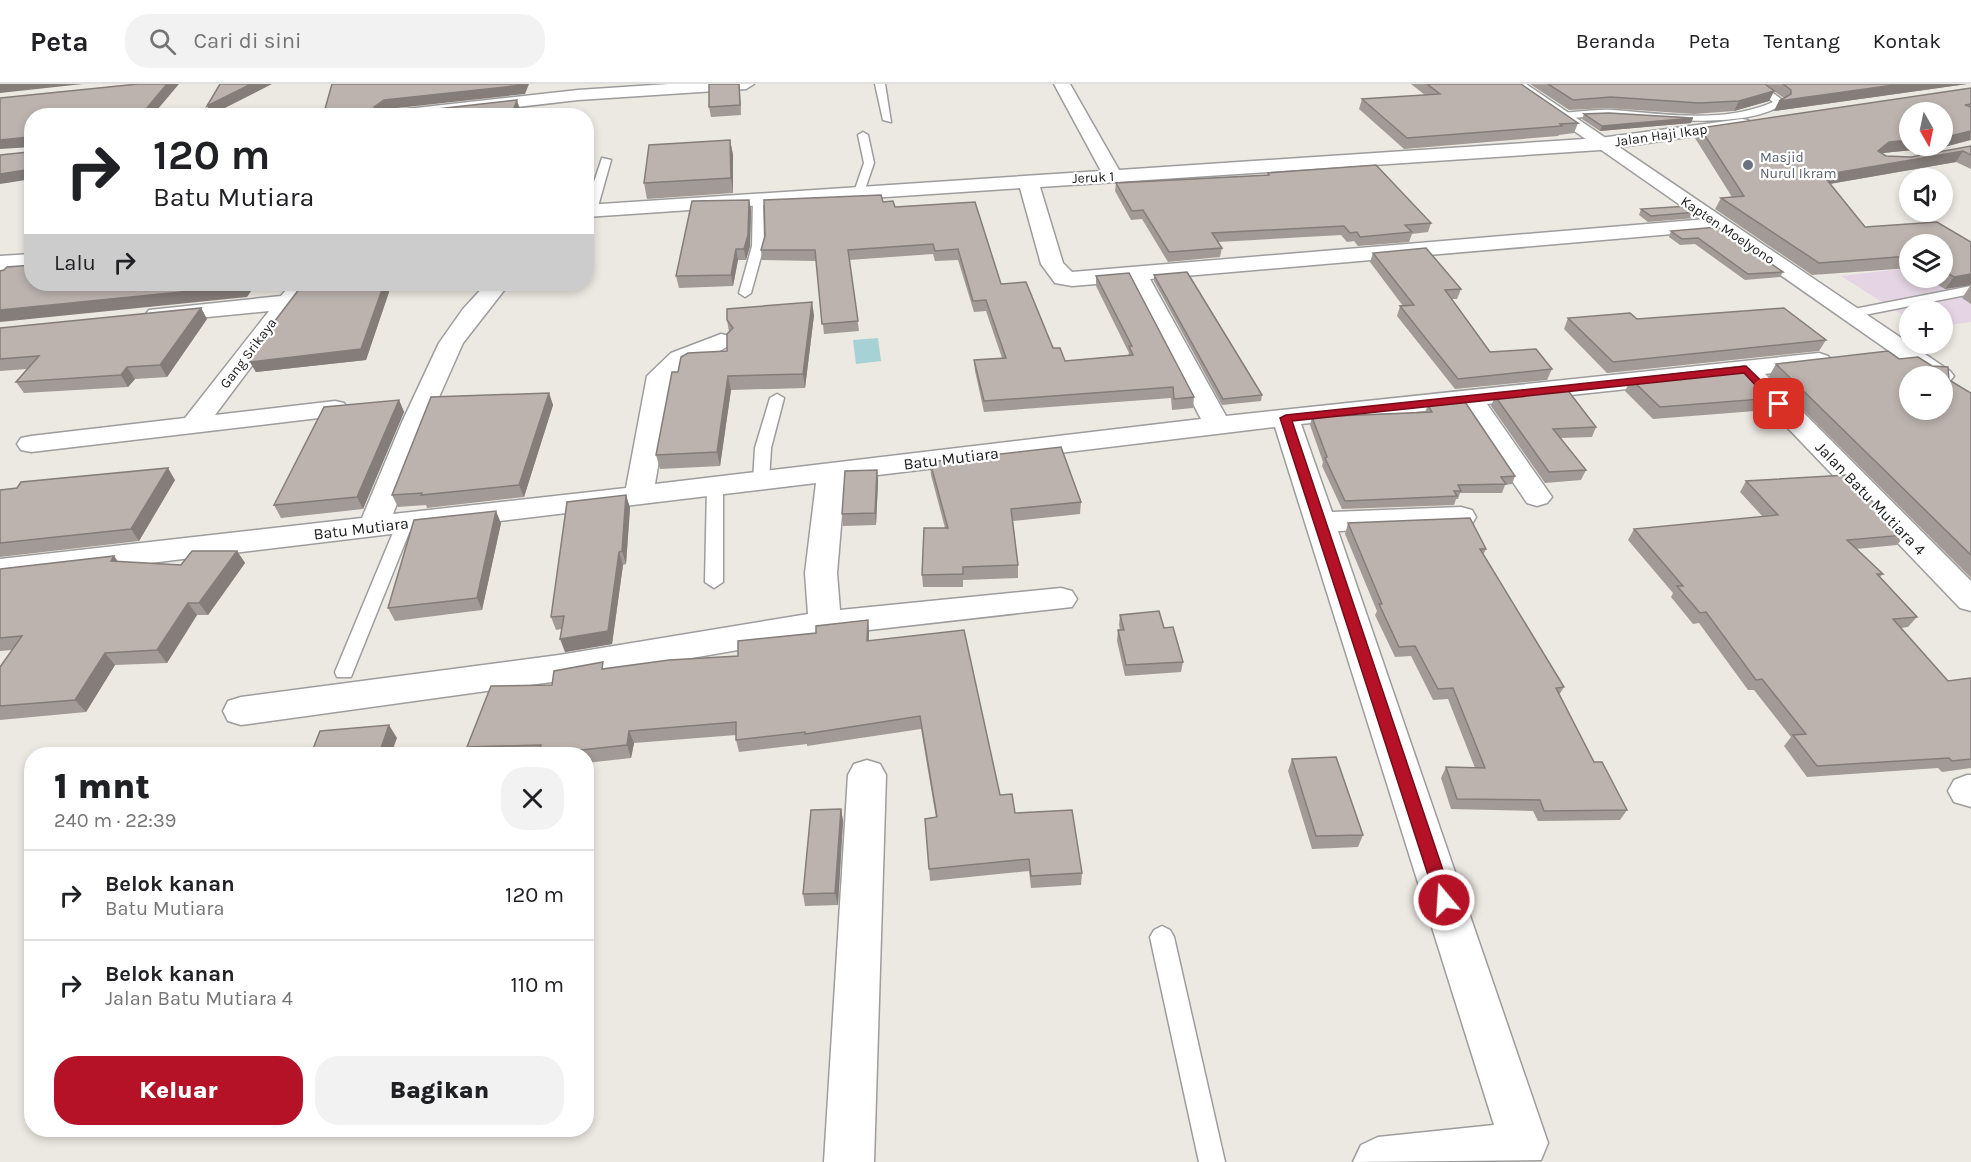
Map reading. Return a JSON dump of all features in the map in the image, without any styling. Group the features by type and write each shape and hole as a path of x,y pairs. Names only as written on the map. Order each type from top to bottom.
{"street":[{"path":"460,108 578,95 746,84"},
{"path":"1062,84 1113,176"},
{"name":"Kapten Moelyono","path":"1515,84 1899,348"},
{"name":"Jalan Haji Ikap","path":"1600,144 1784,119"},
{"name":"Jeruk 1","path":"594,210 1600,144"},
{"path":"1028,181 1052,264 1064,278 1072,279 1719,224"},
{"path":"0,263 24,262"},
{"path":"1141,283 1218,425"},
{"path":"373,527 415,422 452,343 471,314 492,291"},
{"path":"138,317 295,293"},
{"name":"Gang Srikaya","path":"195,423 295,293"},
{"path":"639,495 660,376 667,366 681,356 721,341"},
{"name":"Batu Mutiara","path":"0,570 761,482 1218,425 1746,370 1899,351"},
{"name":"Kapten Moelyono","path":"1907,354 1925,366"},
{"name":"Jalan Batu Mutiara 4","path":"1746,370 1971,600"},
{"path":"1470,399 1538,497"},
{"path":"31,444 195,423 335,409"},
{"path":"1286,418 1528,1153 1492,1150 1378,1162"},
{"path":"825,623 821,573 831,473"},
{"path":"1320,522 1461,517"},
{"path":"241,711 559,668 825,623 1061,599"},
{"path":"849,1162 867,775"}],"lane":[{"path":"880,84 888,120"},
{"path":"1562,117 1623,114 1678,119 1698,118 1760,111 1780,102 1756,85"},
{"path":"859,192 869,163 863,135"},
{"path":"594,195 606,160"},
{"path":"745,293 758,246 758,199"},
{"path":"1849,314 1971,290"},
{"path":"761,482 763,448 777,398"},
{"path":"714,582 715,487"},
{"path":"344,672 405,523"},
{"path":"1162,937 1212,1162"}],"shaded area":[{"path":"1971,261 1971,322 1953,325 1953,300 1899,300 1899,313 1841,276 1899,269 1899,288 1953,288 1953,272"}],"water":[{"path":"878,338 881,361 856,364 853,340"}],"building":[{"path":"138,84 167,84 147,108 24,108 24,137 0,140 0,98"},
{"path":"220,84 251,84 207,106"},
{"path":"332,84 523,84 384,100 374,107 376,108 325,108"},
{"path":"709,84 739,84 740,105 709,107"},
{"path":"1427,84 1521,84 1578,123 1407,138 1362,99 1440,94"},
{"path":"1548,84 1765,84 1774,91 1739,101 1699,103 1611,97 1573,100"},
{"path":"1783,84 1901,84 1779,101 1791,94 1791,90"},
{"path":"1971,88 1971,104 1965,105 1971,107 1971,131 1953,135 1953,102 1899,102 1899,141 1889,142 1878,151 1886,156 1934,156 1823,175 1865,227 1937,222 1971,242 1971,274 1953,276 1953,234 1899,234 1899,257 1819,263 1721,198 1744,196 1700,128"},
{"path":"517,100 514,108 446,108"},
{"path":"1609,113 1693,118 1602,126 1584,114"},
{"path":"730,140 731,178 644,183 649,145"},
{"path":"1971,146 1971,155 1963,151 1953,153 1953,149"},
{"path":"24,152 24,170 0,174 0,155"},
{"path":"1376,165 1431,223 1405,225 1412,232 1360,237 1357,232 1350,233 1344,226 1212,233 1222,248 1169,252 1143,210 1132,211 1116,183 1269,175 1268,173"},
{"path":"881,195 883,202 893,201 895,207 975,202 1001,284 1026,282 1053,348 1060,348 1065,361 1133,355 1129,346 1132,346 1096,276 1129,273 1194,397 1174,399 1173,387 984,401 974,360 1006,358 986,300 973,301 958,249 935,251 933,244 848,250 858,321 822,324 815,250 761,250 765,236 764,200"},
{"path":"749,200 748,235 744,249 736,249 731,275 676,276 692,201"},
{"path":"1688,206 1697,212 1651,216 1641,209"},
{"path":"1718,227 1783,272 1748,274 1698,238 1682,239 1671,231"},
{"path":"1426,248 1461,289 1445,290 1490,352 1536,349 1552,369 1458,379 1400,306 1414,305 1373,253"},
{"path":"24,266 24,291 191,291 0,310 0,271 7,267"},
{"path":"1187,272 1262,395 1223,399 1154,275"},
{"path":"298,291 382,291 361,349 250,362 262,338"},
{"path":"812,302 803,374 728,376 717,452 656,455 672,372 678,372 681,357 688,353 727,351 727,334 733,328 727,320 727,309"},
{"path":"201,308 160,365 127,367 121,375 16,382 39,356 0,359 0,328"},
{"path":"1784,308 1826,340 1613,362 1568,318 1630,313 1637,319"},
{"path":"1888,351 1899,359 1918,357 1932,366 1899,366 1899,420 1953,420 1953,382 1971,393 1971,555 1776,364"},
{"path":"1744,366 1775,398 1660,407 1631,379"},
{"path":"1566,388 1596,427 1553,429 1586,470 1549,472 1495,396"},
{"path":"549,393 519,485 421,495 422,493 392,495 431,397"},
{"path":"399,400 357,497 274,505 324,407"},
{"path":"1465,402 1515,476 1501,477 1506,484 1458,485 1461,491 1454,491 1457,496 1345,501 1325,458 1327,457 1312,417 1432,412 1428,405"},
{"path":"1061,447 1081,502 1011,509 1018,565 963,567 963,574 922,575 924,528 948,528 930,462"},
{"path":"168,468 131,529 0,543 0,490 17,488 21,482"},
{"path":"877,470 875,513 842,514 845,471"},
{"path":"1847,475 1905,535 1847,540 1883,574 1877,574 1917,617 1893,619 1948,681 1971,678 1971,759 1952,761 1949,758 1817,766 1793,735 1806,734 1762,679 1756,680 1706,612 1700,613 1677,586 1683,586 1634,529 1778,515 1746,481"},
{"path":"626,495 622,551 619,552 608,631 560,639 564,616 551,617 567,502"},
{"path":"496,511 477,598 388,608 414,520"},
{"path":"1470,518 1486,549 1480,549 1564,687 1556,688 1594,762 1602,762 1627,810 1544,811 1540,800 1457,799 1446,767 1485,768 1453,688 1438,689 1415,646 1399,647 1379,604 1382,604 1348,523"},
{"path":"192,551 237,551 199,603 188,603 157,650 105,653 75,700 0,706 0,667 22,636 0,638 0,569 114,556 111,561 181,565"},
{"path":"1159,611 1164,628 1173,627 1183,662 1126,665 1118,630 1124,630 1120,615"},
{"path":"868,620 867,641 964,630 1000,795 1012,794 1015,813 1072,810 1082,873 1031,876 1029,859 929,869 925,819 937,817 920,716 805,734 805,732 736,740 736,722 629,731 627,745 594,749 541,747 541,745 467,747 491,686 552,685 554,671 603,662 602,669 669,660 738,656 738,641 816,633 816,626"},
{"path":"389,725 381,747 314,747 320,731"},
{"path":"1336,757 1363,835 1316,836 1292,759"},
{"path":"841,809 835,893 803,894 811,810"}],"place":[{"name":"Masjid Nurul Ikram","path":"1748,165"}],"route":[{"path":"1444,900 1286,418 1746,370 1779,404"}]}
